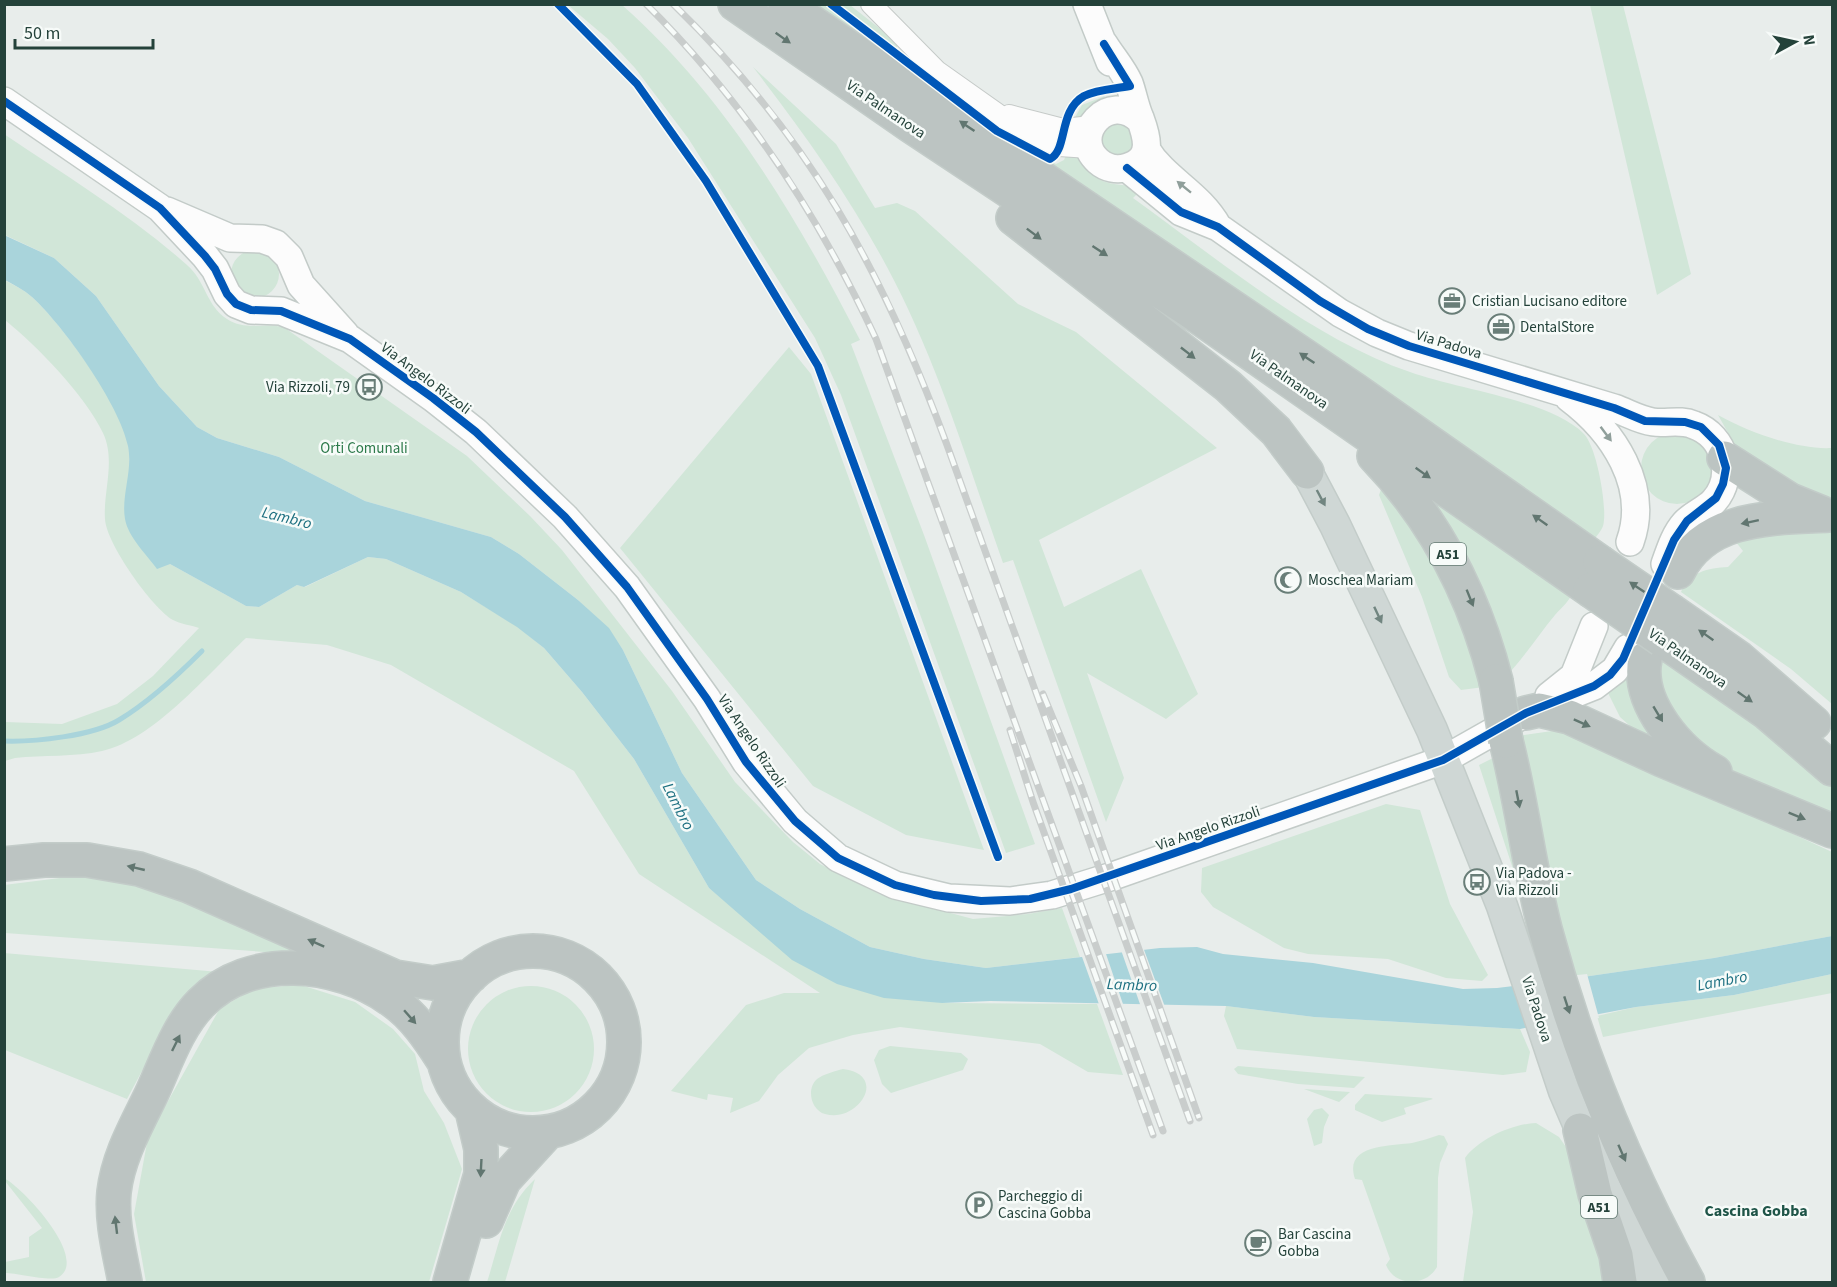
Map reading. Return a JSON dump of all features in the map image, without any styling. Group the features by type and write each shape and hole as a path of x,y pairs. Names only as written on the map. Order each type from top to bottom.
{"highway":[{"name":"Via Palmanova","path":"735,4 911,126 1306,391 1583,567"},
{"name":"Via Palmanova","path":"785,4 1346,384 1583,567 1652,640 1774,718 1833,769"},
{"path":"911,126 985,196 1228,386 1276,431 1306,472"},
{"name":"A51","path":"1306,391 1395,476 1432,527 1467,590 1496,681 1518,724 1541,971"},
{"path":"1724,458 1790,500 1831,515"},
{"path":"1671,568 1694,548 1721,530 1758,520 1831,515"},
{"name":"Via Palmanova","path":"1652,640 1739,658 1833,740"},
{"path":"1652,640 1643,676 1647,693 1670,732 1704,764 1762,802"},
{"path":"1739,658 1795,691 1833,722"},
{"path":"1518,724 1539,711 1569,717 1644,753 1833,831"},
{"path":"4,864 44,860 93,860 139,869 189,886 395,977 434,983 471,976"},
{"path":"125,1282 114,1209 115,1187 123,1156 182,1030 196,1008 215,990 250,973 275,968 310,970 350,979 378,990 403,1009 443,1060 454,1088 472,1110 506,1130 529,1134 547,1133 575,1124 596,1109 616,1081 624,1037 616,1004 604,985 588,969 568,958 546,952 524,951 502,956 471,976 458,991 447,1011 442,1034 443,1060"},
{"path":"1541,971 1564,1043 1688,1282"},
{"path":"450,1282 481,1174 481,1149 472,1110"},
{"name":"A51","path":"1580,1130 1595,1194 1616,1255 1620,1282"},
{"path":"467,1282 491,1206 500,1186 523,1156 547,1133"}],"main road":[{"name":"Via Padova","path":"1306,472 1331,517 1432,730 1443,760 1541,971"},
{"name":"Via Padova","path":"1564,1043 1580,1130 1606,1189 1654,1282"}],"street":[{"path":"871,4 937,71 998,112 1063,129 1097,129 1126,111 1140,120"},
{"name":"Via Padova","path":"1087,4 1104,44 1112,74 1097,129"},
{"name":"Via Padova","path":"1104,44 1126,77 1147,134 1146,149 1162,169 1205,206 1218,227"},
{"name":"Via Angelo Rizzoli","path":"4,101 160,208 230,238 264,239 278,245 288,256 301,285 350,339 466,424 565,517 614,571 651,619 707,699 746,762 777,802 820,845 857,869 884,881 927,894 981,901 1010,901 1052,895 1135,869 1443,760 1605,680 1619,665 1652,640"},
{"path":"1097,129 1097,160 1106,166 1127,168 1138,161 1146,149"},
{"name":"Via Padova","path":"1127,168 1181,212 1218,227 1320,301 1368,329 1409,346 1544,386 1645,421 1664,424 1685,422 1701,427 1715,440 1724,458"},
{"name":"Via Angelo Rizzoli","path":"160,208 207,258 228,296 237,305 251,310 285,312 350,339"},
{"path":"222,285 221,269 227,254 237,244 251,239"},
{"path":"263,310 276,306 288,294 293,280 292,266"},
{"name":"Via Padova","path":"1544,386 1564,395 1594,420 1610,439 1632,482 1636,522 1630,542"},
{"path":"1671,568 1683,524 1713,502 1722,488 1725,473 1724,458"},
{"name":"Via Angelo Rizzoli","path":"1518,724 1574,676 1594,626"}],"green space":[{"path":"568,5 622,5 660,41 726,119 756,161 811,249 860,340 851,344 924,535 1035,844 1006,853 841,395 815,338 688,138 635,68 608,39"},
{"path":"812,5 850,5 898,43 893,61"},
{"path":"1590,5 1623,5 1691,274 1657,295"},
{"path":"753,67 836,144 875,208 897,203 915,211 1018,304 1076,332 1217,448 1039,540 1064,607 1141,569 1198,694 1166,719 1087,673 1124,778 1106,822 1013,560 1003,563 951,413 905,302 841,189"},
{"path":"1105,96 1094,112 1073,121 1082,105"},
{"path":"1118,123 1129,128 1134,139 1129,150 1118,155 1107,150 1102,139 1107,128"},
{"name":"Orti Comunali","path":"4,134 98,196 166,247 193,271 210,301 227,319 242,325 271,325 285,328 467,456 562,550 672,691 735,782 793,842 820,864 879,894 973,919 1062,908 1080,957 986,968 924,959 870,947 800,909 756,880 682,773 623,650 608,628 578,600 519,554 491,537 365,501 279,457 217,438 197,427 159,386 96,296 54,258 5,235"},
{"path":"998,135 1056,164 1064,160 1066,155 1079,157 1099,179 1130,186 1140,191 1133,198 1266,295 1337,339 1410,372 1527,404 1569,422 1589,441 1597,465 1604,507 1603,526 1600,532 1593,541"},
{"path":"255,250 272,257 279,274 272,291 255,298 238,291 231,274 238,257"},
{"path":"4,280 26,292 43,308 82,356 106,393 122,423 128,444 130,466 125,509 170,564 246,606 259,607 297,585 305,587 368,557 386,559 461,592 518,627 544,648 582,692 634,759 709,888 750,922 942,1003 1097,1004 1123,1075 1088,1072 1040,1044 900,1027 853,1035 809,1048 778,1075 759,1101 730,1113 733,1098 708,1094 707,1100 671,1091 746,1005 784,993 820,993 639,874 574,771 391,665 327,645 246,638 198,686 141,734 121,744 92,753 15,758 5,761 5,722 62,724 117,704 153,676 199,628 173,620 164,613 121,558 107,530 105,519 109,454 103,433 73,387 31,343 5,320"},
{"path":"789,347 811,374 984,850 906,835 813,786 620,548"},
{"path":"1718,415 1773,439 1804,446 1832,448 1832,502 1795,493 1736,447"},
{"path":"1677,432 1697,438 1707,448 1713,468 1707,488 1697,498 1677,504 1657,498 1647,488 1641,468 1647,448 1657,438"},
{"path":"1383,484 1457,594 1484,687 1461,690 1449,677 1422,597 1379,495"},
{"path":"1422,486 1574,590 1568,601 1511,671 1474,574 1451,531"},
{"path":"1832,525 1832,704 1791,669 1681,592 1684,585 1700,572 1728,567 1743,551 1728,532"},
{"path":"1659,648 1806,758 1832,786 1832,820 1725,771 1656,694"},
{"path":"1629,670 1662,733 1648,742 1620,717 1608,692"},
{"path":"1566,729 1832,852 1832,936 1714,958 1569,979 1517,736"},
{"path":"1497,756 1546,970 1479,765"},
{"path":"1386,804 1420,810 1450,904 1488,975 1482,981 1446,978 1388,959 1308,954 1284,948 1213,907 1201,892 1202,868"},
{"path":"84,875 161,890 306,955 5,933 4,885"},
{"path":"4,953 219,972 173,1013 127,1099 5,1050"},
{"path":"1832,974 1832,993 1603,1037 1597,1016 1636,1007 1734,995"},
{"path":"301,985 355,1002 393,1029 415,1054 424,1091 444,1123 462,1169 429,1282 146,1282 134,1214 148,1137 220,1008 256,988"},
{"path":"531,986 555,991 576,1004 589,1025 594,1049 589,1073 576,1094 555,1107 531,1112 507,1107 486,1094 473,1073 468,1049 473,1025 486,1004 507,991"},
{"path":"1226,1006 1314,1017 1520,1029 1530,1052 1526,1072 1503,1075 1237,1049 1224,1016"},
{"path":"890,1046 961,1053 968,1059 963,1070 891,1093 882,1084 874,1060 879,1050"},
{"path":"1238,1066 1365,1077 1354,1088 1298,1084 1238,1074 1234,1069"},
{"path":"843,1069 857,1073 865,1080 864,1098 848,1112 837,1115 820,1112 813,1104 811,1093 814,1083 820,1077"},
{"path":"1304,1089 1350,1092 1339,1102"},
{"path":"1365,1094 1433,1099 1404,1108 1406,1114 1382,1122 1355,1110 1355,1105"},
{"path":"1322,1108 1329,1115 1324,1127 1322,1143 1314,1146 1307,1119 1314,1110"},
{"path":"1536,1123 1559,1137 1566,1147 1606,1282 1463,1282 1473,1212 1465,1158 1487,1139 1497,1134 1517,1126"},
{"path":"1439,1135 1444,1136 1448,1144 1440,1163 1438,1178 1437,1267 1426,1278 1411,1282 1403,1281 1390,1272 1386,1265 1390,1259 1362,1180 1355,1179 1353,1168 1356,1159 1371,1149 1412,1143"},
{"path":"4,1178 38,1209 60,1240 66,1255 66,1268 59,1277 5,1273 5,1262 29,1257 29,1237 42,1228"},
{"path":"535,1179 505,1282 487,1282 509,1215 524,1191"}],"water":[{"name":"Lambro","path":"4,235 54,258 96,296 159,386 197,427 217,438 279,457 365,501 491,537 519,554 578,600 609,628 623,650 682,773 756,880 800,909 870,947 924,959 986,968 1160,948 1197,947 1223,954 1313,963 1463,989 1497,988 1569,979 1714,958 1832,936 1832,974 1734,995 1636,1007 1520,1029 1314,1017 1226,1006 990,1001 942,1003 884,998 837,984 792,960 709,888 634,759 582,692 544,648 517,627 461,592 386,559 368,557 304,587 297,585 259,607 246,606 170,564 157,569 134,539 125,519 124,501 129,455 123,429 114,409 89,367 59,326 32,297 5,280"}],"pier":[{"path":"1143,947 1165,1007 1141,1007 1121,950"},
{"path":"1105,951 1124,1007 1100,1007 1081,954"},
{"path":"1587,974 1599,1018 1534,1030 1568,976"}],"waterway":[{"path":"4,741 63,737 108,726 152,697 202,651"}],"railway":[{"path":"646,4 715,80 776,161 829,248 876,339 1163,1131"},
{"path":"673,4 721,54 764,104 802,155 837,208 896,320 947,445 1190,1121"},
{"path":"1043,694 1081,786 1199,1118"},
{"path":"1010,730 1033,802 1153,1135"}],"cycle path":[{"path":"558,4 637,84 706,181 818,366 998,857"},
{"path":"831,4 997,131 1050,159 1056,154 1070,111 1076,103 1084,96 1095,92 1130,86 1104,44"},
{"path":"4,101 160,208 205,256 215,269 227,294 236,304 251,310 281,311 350,339 433,398 476,432 565,517 627,587 707,699 746,762 795,821 838,858 895,885 934,895 981,901 1030,899 1071,889 1443,760 1526,713 1594,686 1610,675 1623,659 1674,540 1687,521 1716,498 1723,484 1726,468 1719,445 1701,427 1685,422 1645,421 1614,408 1409,346 1368,329 1320,301 1218,227 1181,212 1127,168"}],"place":[{"name":"Cristian Lucisano editore","path":"1452,301"},
{"name":"DentalStore","path":"1501,327"},
{"name":"Via Rizzoli, 79","path":"369,387"},
{"name":"Moschea Mariam","path":"1288,580"},
{"name":"Via Padova - Via Rizzoli","path":"1477,882"},
{"name":"Parcheggio di Cascina Gobba","path":"979,1205"},
{"name":"Bar Cascina Gobba","path":"1258,1243"}],"district":[{"name":"Cascina Gobba","path":"1756,1210"}]}
